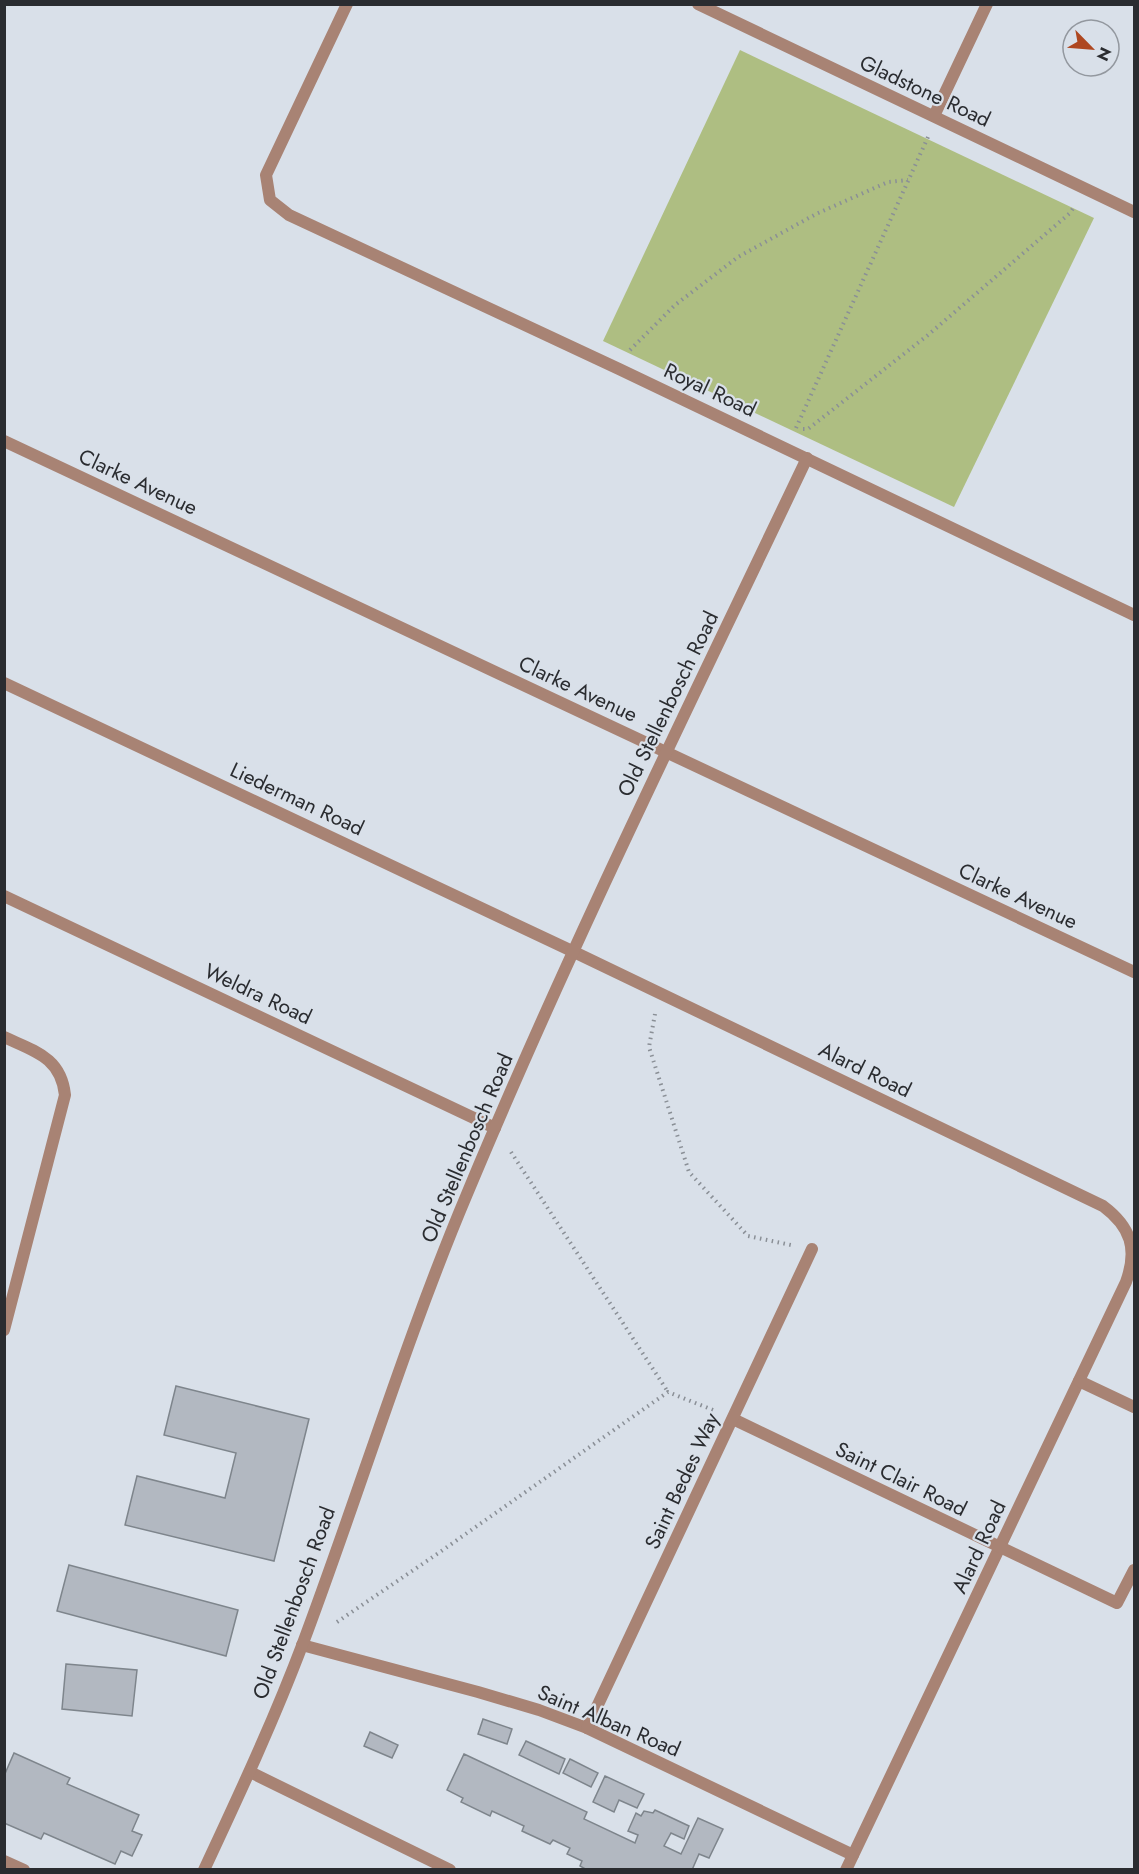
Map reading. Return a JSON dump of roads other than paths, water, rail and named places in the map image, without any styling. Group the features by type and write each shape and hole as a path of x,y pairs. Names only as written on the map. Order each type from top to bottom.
{"street":[{"name":"Royal Road","path":"347,4 266,175 270,200 289,215 619,369 1134,615"},
{"name":"Gladstone Road","path":"698,4 1134,212"},
{"path":"934,116 987,4"},
{"name":"Clarke Avenue","path":"4,441 1134,972"},
{"name":"Old Stellenbosch Road","path":"204,1869 250,1772 302,1645 419,1313 466,1195 572,951 807,458"},
{"name":"Liederman Road","path":"4,682 572,951"},
{"name":"Weldra Road","path":"4,896 495,1128"},
{"name":"Alard Road","path":"572,951 1103,1206 1114,1214 1132,1236 1132,1260 1126,1282 846,1869"},
{"path":"4,1037 45,1056 60,1072 65,1095 4,1330"},
{"name":"Saint Bedes Way","path":"587,1728 812,1250"},
{"path":"1079,1380 1134,1407"},
{"name":"Saint Clair Road","path":"733,1419 1118,1603 1134,1570"},
{"name":"Saint Alban Road","path":"302,1645 478,1692 539,1710 587,1728 853,1855"},
{"path":"250,1772 450,1869"},
{"path":"4,1861 24,1869"}]}
